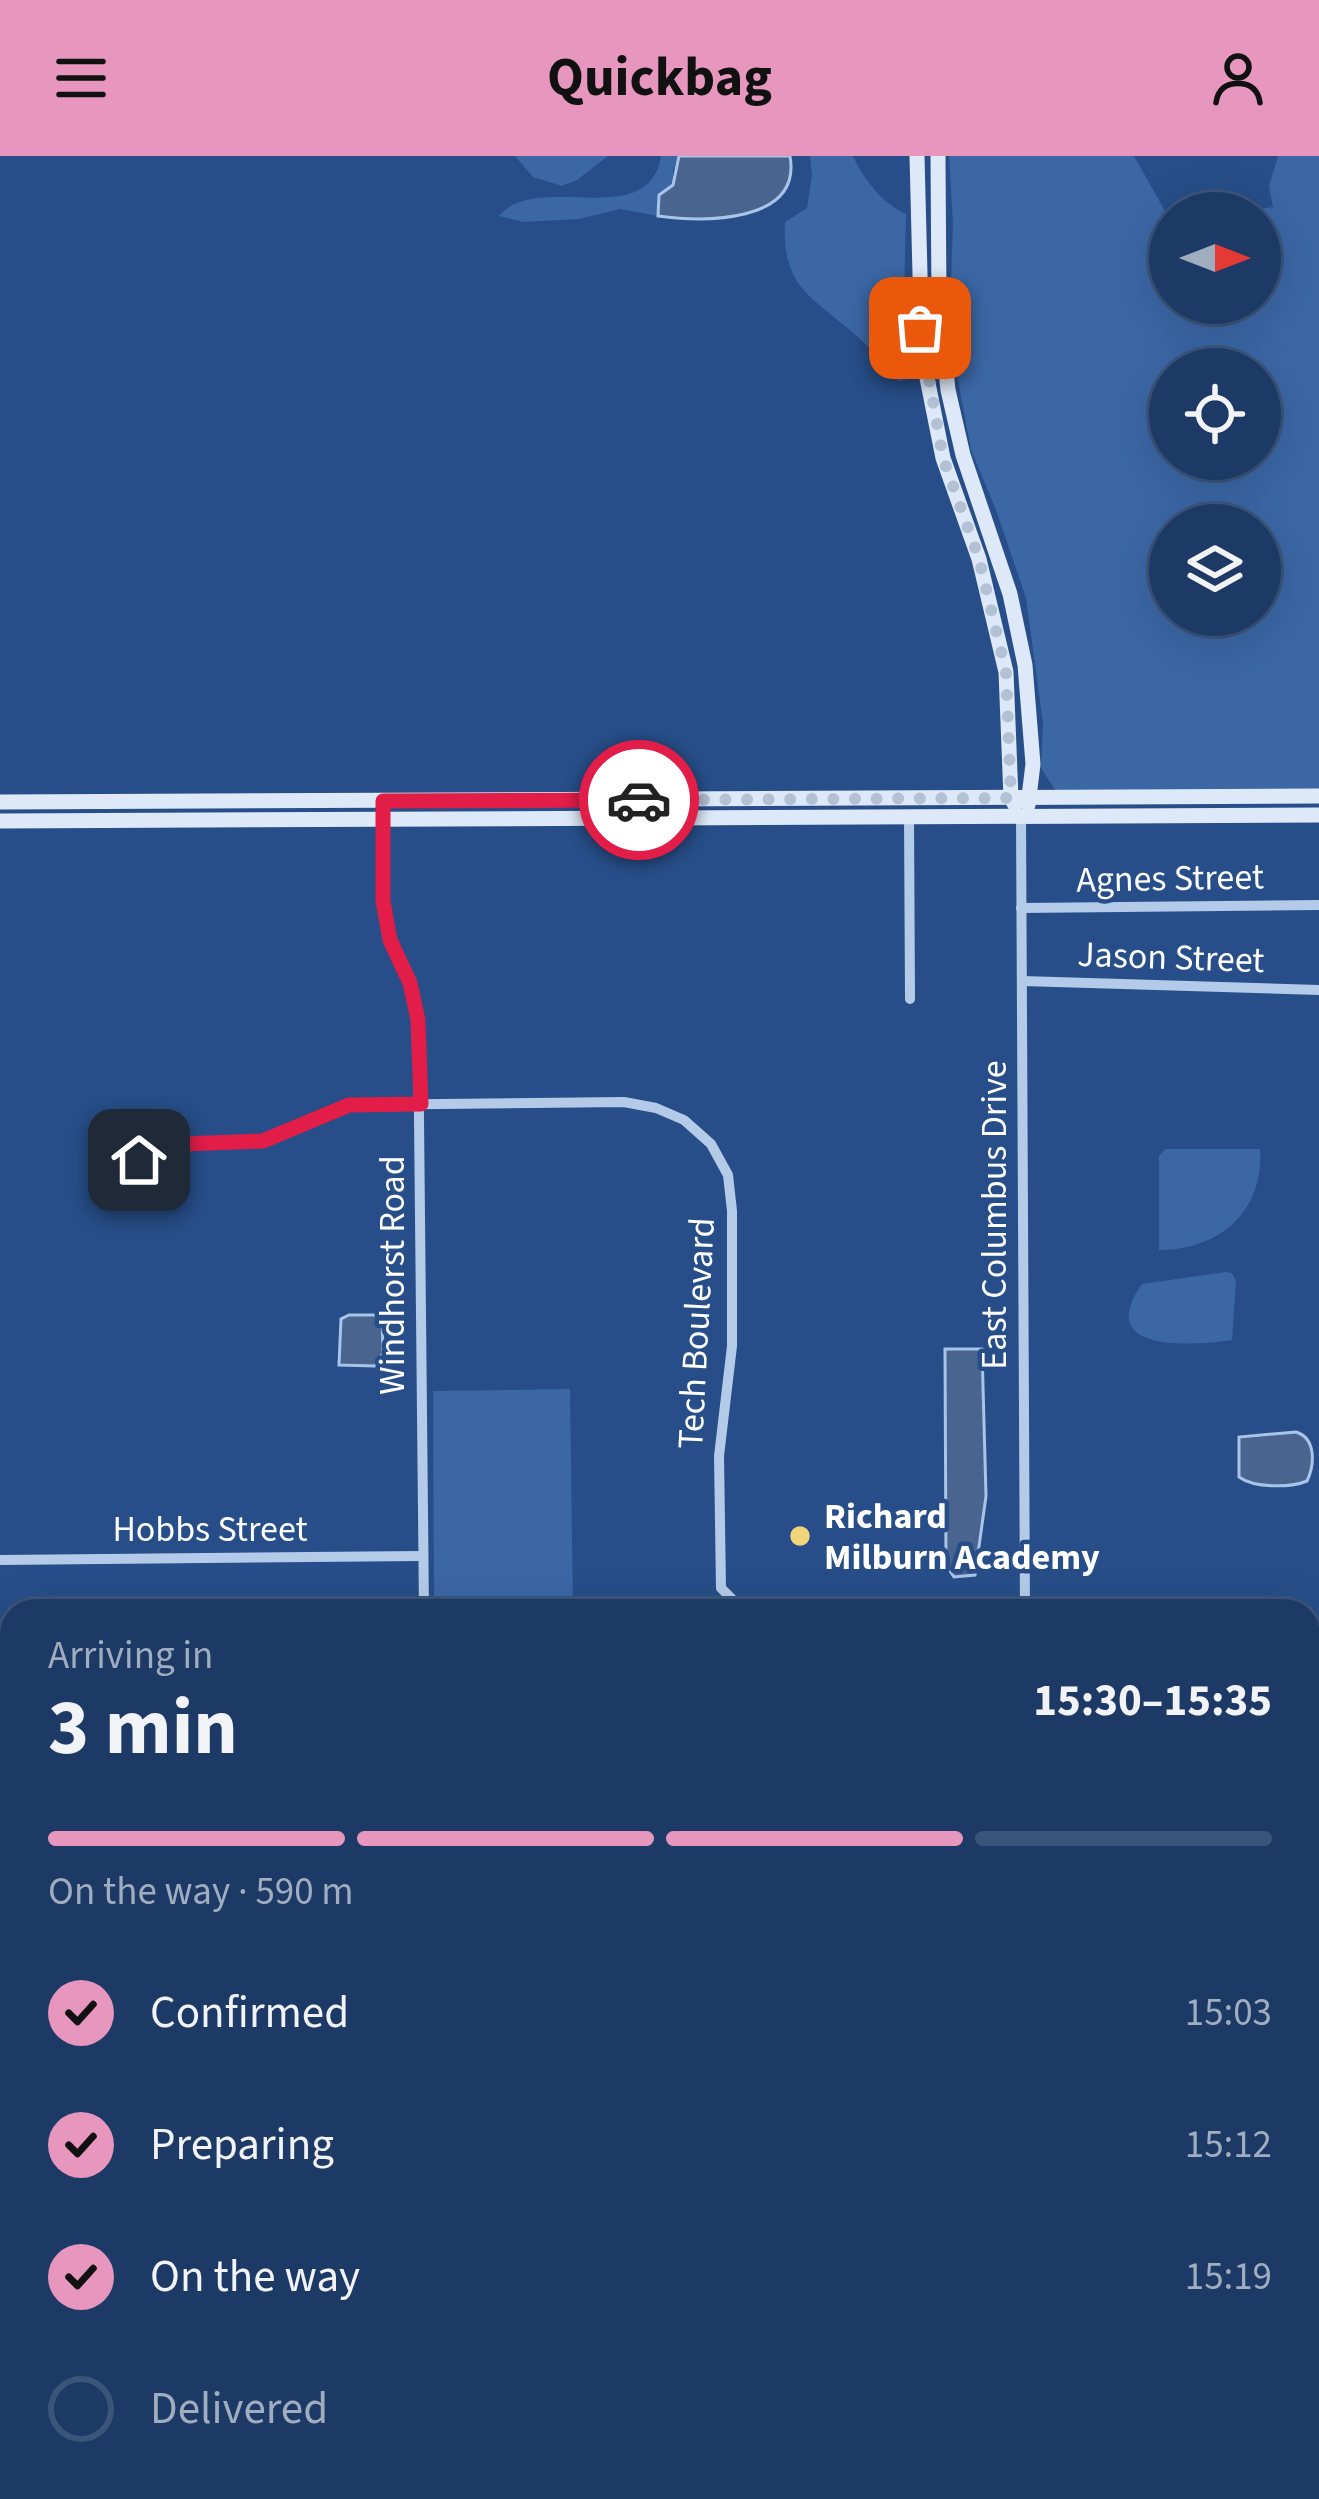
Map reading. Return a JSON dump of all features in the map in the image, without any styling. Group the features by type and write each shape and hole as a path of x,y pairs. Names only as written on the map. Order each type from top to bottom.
{"street":[{"name":"East Columbus Drive","path":"917,156 922,353 951,487 985,581 1006,672 1011,798 1022,818"},
{"name":"East Columbus Drive","path":"938,156 942,348 948,390 1010,594 1032,716 1032,798 1022,818 1021,908 1025,1599"},
{"path":"951,487 972,480"},
{"path":"0,802 1319,796"},
{"name":"Windhorst Road","path":"383,801 383,901 390,940 410,983 418,1020 423,1599"},
{"path":"36,802 36,821"},
{"path":"0,821 1319,815"},
{"path":"909,818 910,998"},
{"name":"Agnes Street","path":"1021,908 1319,905"},
{"name":"Jason Street","path":"1022,982 1319,990"},
{"name":"Tech Boulevard","path":"139,1160 182,1144 263,1141 349,1105 624,1102 684,1120 710,1144 728,1175 732,1211 732,1346 718,1456 721,1588 732,1599"},
{"name":"Hobbs Street","path":"0,1559 421,1556"}],"shaded area":[{"path":"515,156 608,156 562,186 533,177"},
{"path":"661,156 679,156 673,185 659,195 658,216 620,209 579,219 524,222 499,216 516,203 538,198 614,197 636,191 652,179"},
{"path":"679,156 790,156 790,178 781,195 745,214 699,219 658,216 659,195 673,185"},
{"path":"810,156 853,156 875,190 906,214 904,300 914,378 899,381 796,279 785,245 785,222 807,208"},
{"path":"949,156 1134,156 1154,192 1149,192 1149,324 1281,324 1281,192 1270,192 1269,186 1278,156 1319,156 1319,791 1057,793 1041,768 1043,723 1026,598 971,450 950,315"},
{"path":"1165,1149 1260,1149 1259,1171 1246,1209 1234,1223 1201,1243 1159,1250 1159,1156"},
{"path":"1226,1272 1236,1281 1232,1340 1154,1340 1138,1334 1130,1323 1130,1306 1142,1284"},
{"path":"382,1315 383,1353 375,1366 339,1365 341,1319"},
{"path":"945,1349 982,1349 986,1496 975,1575 954,1577 946,1565"},
{"path":"570,1389 573,1599 434,1599 433,1391"},
{"path":"1296,1432 1312,1452 1307,1481 1272,1486 1239,1477 1239,1437"}],"way so far":[{"path":"639,800 1011,798 1006,672 992,603 943,458 920,328"}],"place":[{"name":"Richard Milburn Academy","path":"800,1536"}],"route":[{"path":"139,1160 182,1144 263,1141 349,1105 421,1104 418,1020 410,983 390,940 383,901 383,801 639,800"}]}
